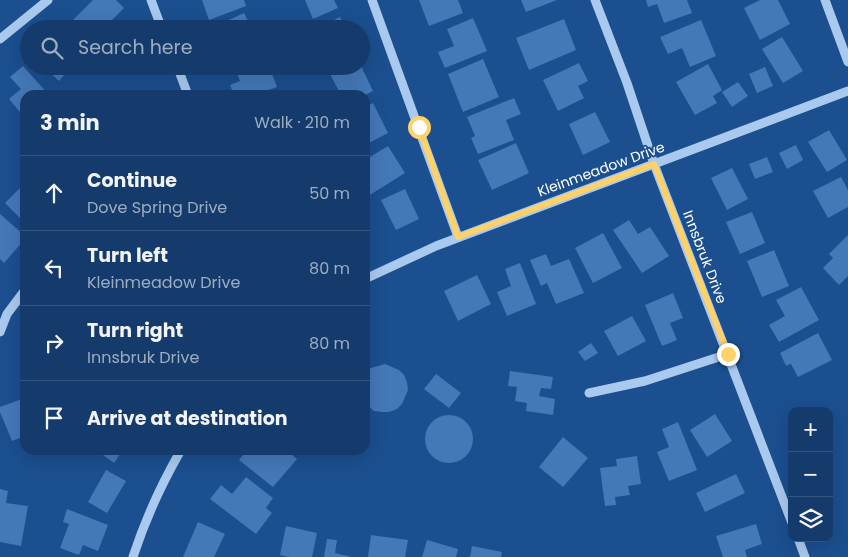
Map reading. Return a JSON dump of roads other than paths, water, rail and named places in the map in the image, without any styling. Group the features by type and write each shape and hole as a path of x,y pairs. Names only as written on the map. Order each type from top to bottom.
{"street":[{"path":"23,20 48,0"},
{"path":"151,0 159,20"},
{"path":"372,0 458,237"},
{"name":"Innsbruk Drive","path":"594,0 627,83 654,164 788,512"},
{"path":"825,0 848,62"},
{"path":"0,39 20,23"},
{"path":"180,75 186,90"},
{"name":"Kleinmeadow Drive","path":"370,277 458,237 848,91"},
{"path":"0,332 7,314 20,297"},
{"path":"589,393 645,382 728,354"},
{"path":"134,557 144,526 178,455"},
{"path":"799,542 805,557"}]}
